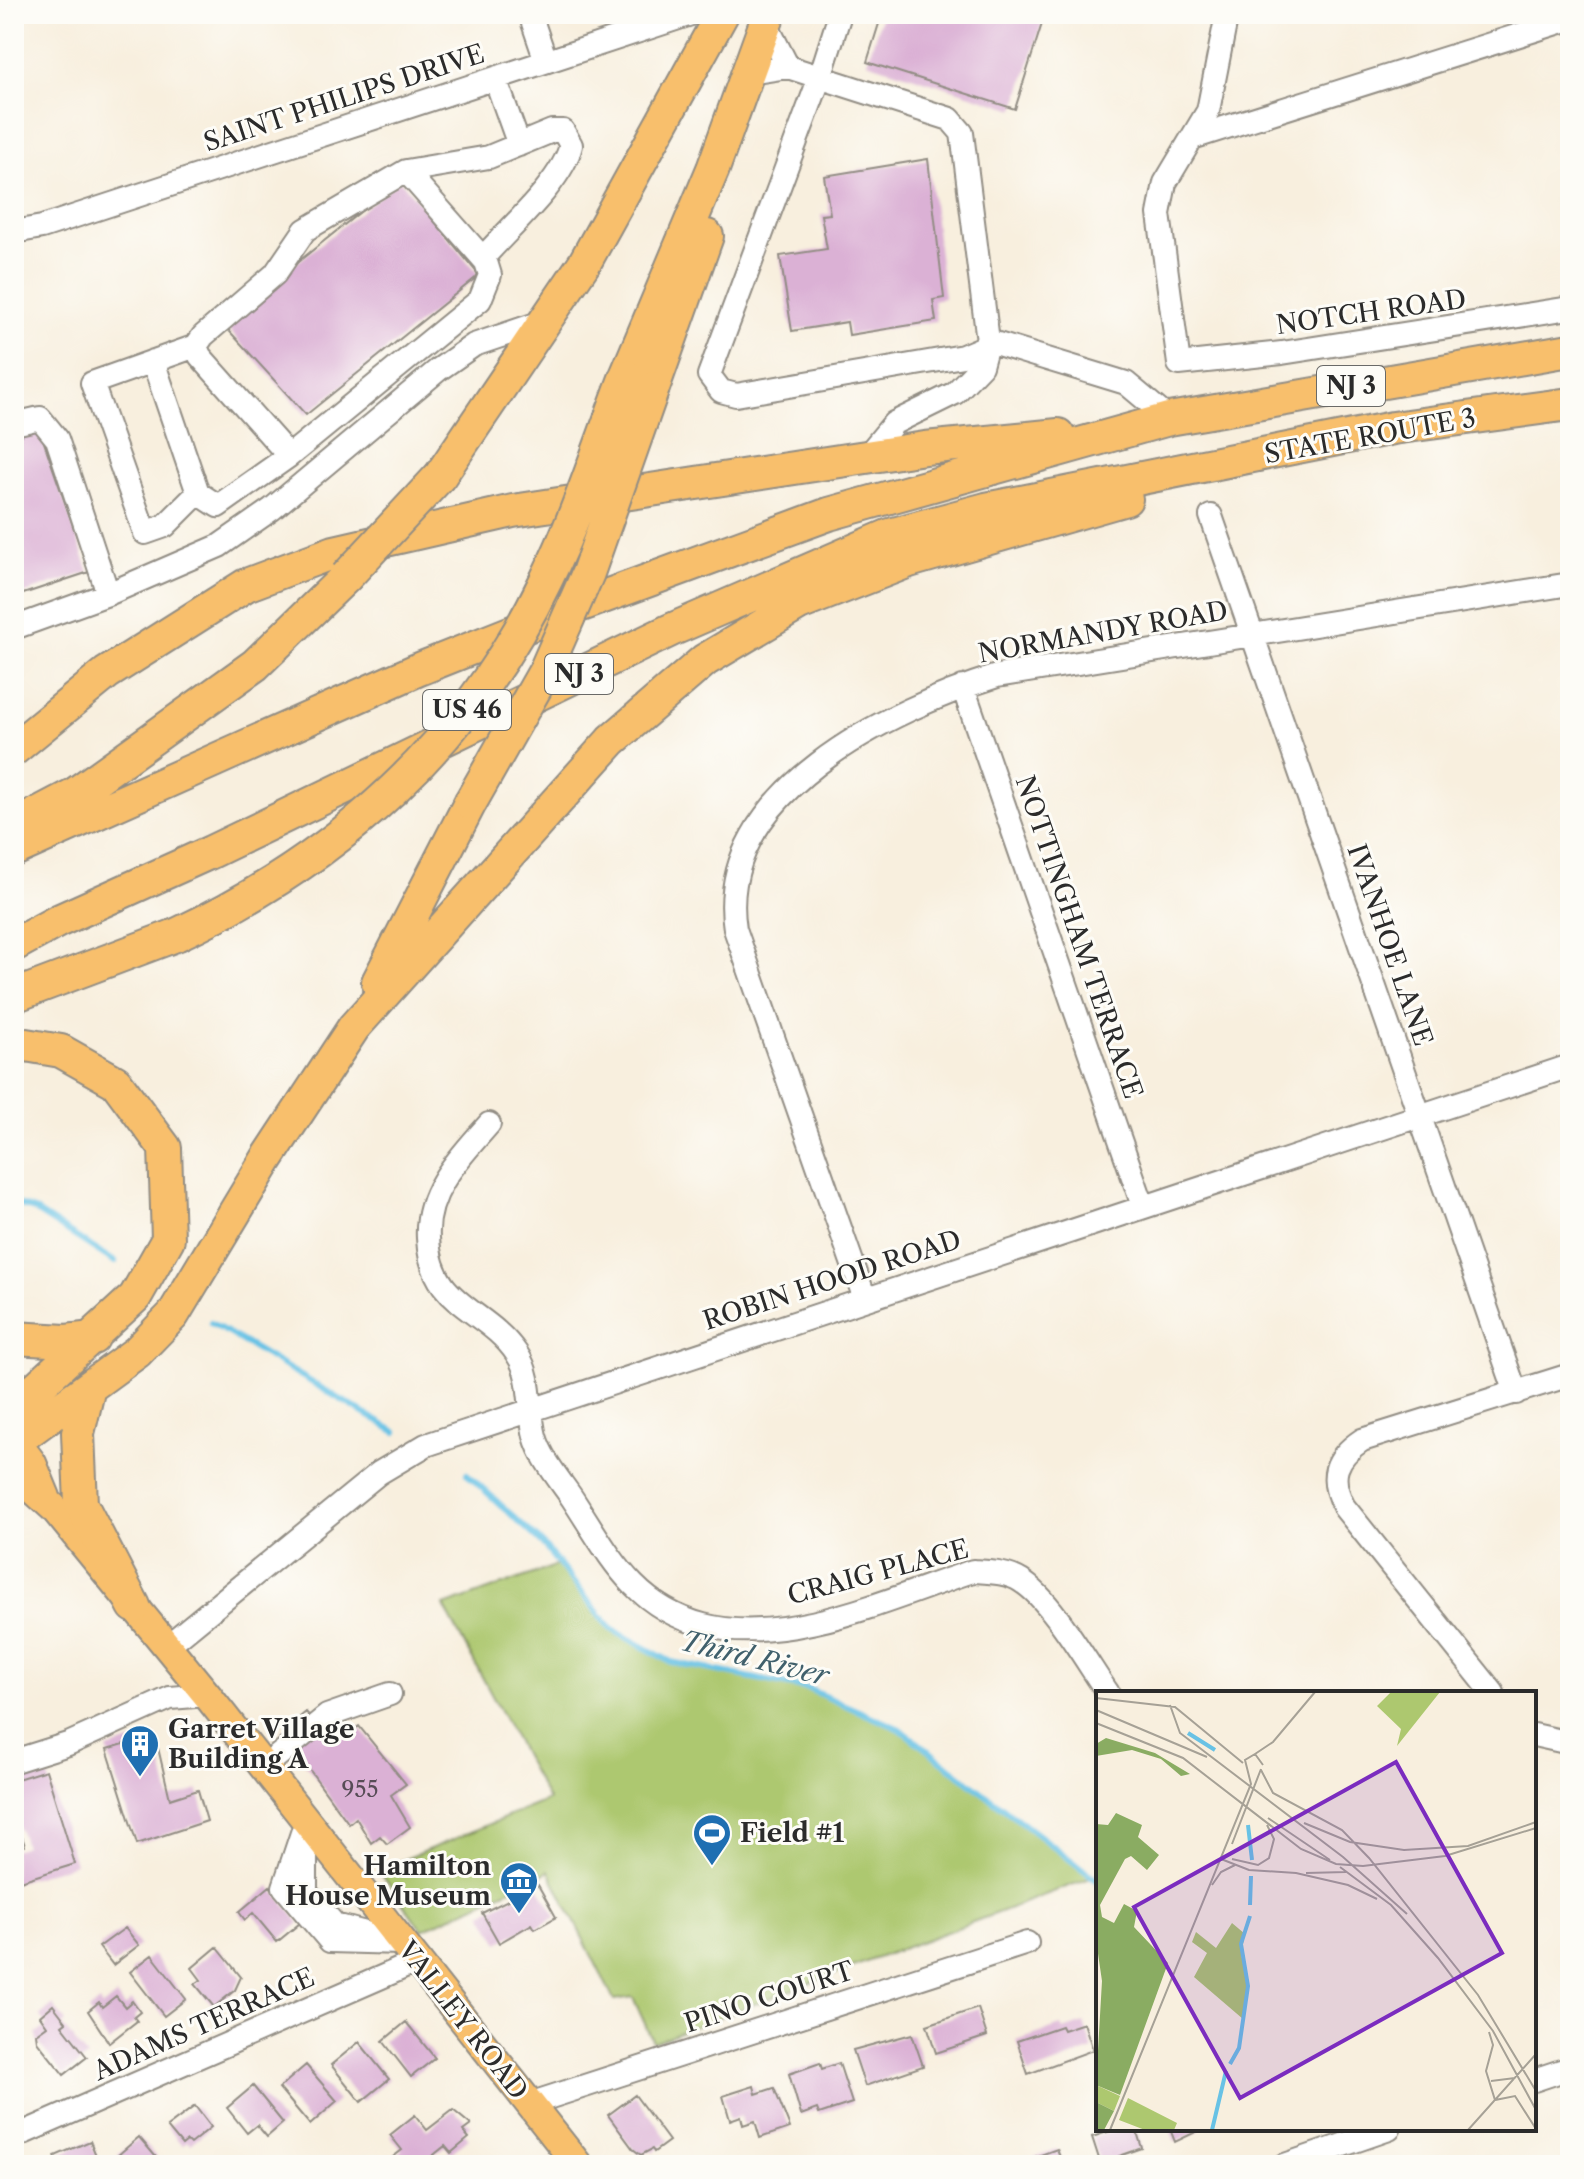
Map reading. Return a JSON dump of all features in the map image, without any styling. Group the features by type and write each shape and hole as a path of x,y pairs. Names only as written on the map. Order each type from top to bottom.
{"highway":[{"path":"14,826 75,794 255,665 346,577 440,476 550,320 722,14"},
{"name":"US 46","path":"14,996 176,935 259,893 337,841 406,779 456,723 499,664 547,578 640,382 768,19"},
{"name":"STATE ROUTE 3","path":"1133,427 1570,350"},
{"path":"14,1449 137,1352 173,1315 267,1159 354,1027 470,803 545,671 569,615 640,382"},
{"name":"STATE ROUTE 3","path":"1170,472 1393,428 1570,404"},
{"path":"14,749 107,673 246,585 334,552 513,511 866,457 1133,427"},
{"name":"NJ 3","path":"14,850 417,670 565,611 829,514 1133,427"},
{"path":"354,1027 612,740 705,660 799,604 909,561 1123,501 1170,472"},
{"name":"NJ 3","path":"14,945 58,921 225,846 671,630 890,535 986,509 1170,472"},
{"path":"14,1043 61,1051 116,1082 165,1148 168,1239 135,1297 14,1408"},
{"path":"14,1338 66,1341 93,1338"},
{"path":"89,1387 78,1433 81,1504 134,1606"}],"main road":[{"name":"VALLEY ROAD","path":"14,1449 32,1463 48,1501 207,1695 578,2165"}],"street":[{"path":"530,14 546,61"},
{"name":"SAINT PHILIPS DRIVE","path":"14,232 42,227 691,14"},
{"path":"840,14 820,77 709,375 721,391 736,395 963,356 982,348 988,341"},
{"path":"1192,138 1208,111 1214,90 1227,14"},
{"path":"768,19 788,67"},
{"path":"1192,138 1570,19"},
{"path":"749,73 788,67 950,119 962,133 988,341 981,366 955,393 894,423 866,457"},
{"path":"495,78 519,145"},
{"path":"198,493 165,526 145,533 92,383 196,346 275,274 305,230 406,171 489,157 552,131 563,131 571,145 557,174 483,258"},
{"name":"NOTCH ROAD","path":"1192,138 1165,183 1159,214 1179,364 1282,353 1529,317 1570,308"},
{"path":"153,361 198,493 218,506 289,456 480,300 490,275 483,258 406,171"},
{"path":"14,628 108,594 219,546 272,509 438,370 474,345 550,320"},
{"path":"988,341 1126,383 1169,419"},
{"path":"196,346 200,356 289,456"},
{"path":"14,424 40,418 57,439 108,594"},
{"name":"IVANHOE LANE","path":"1211,516 1516,1393"},
{"name":"NORMANDY ROAD","path":"865,1299 748,969 731,905 754,831 772,808 851,740 963,687 997,676 1570,584"},
{"name":"NOTTINGHAM TERRACE","path":"963,687 1143,1206"},
{"name":"ROBIN HOOD ROAD","path":"166,1647 379,1473 426,1445 1570,1066"},
{"name":"CRAIG PLACE","path":"489,1124 451,1168 437,1192 428,1237 431,1258 448,1295 488,1323 518,1355 528,1380 535,1439 624,1579 671,1613 703,1625 736,1630 795,1626 830,1619 973,1571 996,1572 1019,1579 1036,1593 1107,1691"},
{"path":"1491,1691 1344,1507 1335,1471 1343,1452 1362,1440 1570,1375"},
{"path":"264,1767 327,1716 390,1694"},
{"path":"14,1761 68,1744 170,1698 207,1695"},
{"path":"1536,1735 1570,1743"},
{"path":"306,1821 306,1892 335,1925 409,1952"},
{"name":"PINO COURT","path":"529,2104 1027,1943"},
{"name":"ADAMS TERRACE","path":"14,2137 409,1952"},
{"path":"1536,2079 1570,2068"},
{"path":"1285,2165 1383,2131"}],"green space":[{"path":"558,1565 611,1629 671,1662 808,1689 900,1729 1093,1877 653,2042 633,1997 614,2000 549,1871 422,1930 379,1870 548,1800 444,1606"}],"building":[{"path":"882,14 1045,14 1015,109 867,62"},
{"path":"928,159 944,298 933,300 936,321 849,335 847,322 792,331 780,256 827,249 821,215 830,214 824,176"},
{"path":"400,180 479,275 306,415 222,323"},
{"path":"39,428 89,572 14,597 14,436"},
{"path":"306,1712 328,1739 339,1730 344,1737 359,1726 406,1784 391,1795 410,1827 387,1844 380,1836 371,1843 356,1818 349,1824 282,1732"},
{"name":"Garret Village Building A","path":"155,1735 170,1799 198,1790 207,1821 137,1844 107,1749"},
{"path":"46,1770 75,1864 14,1883 14,1850 25,1846 14,1812 14,1780"},
{"name":"Hamilton House Museum","path":"538,1885 556,1917 535,1929 532,1924 499,1943 482,1913"},
{"path":"270,1886 300,1923 277,1942 253,1913 245,1920 239,1912"},
{"path":"125,1928 139,1945 113,1965 99,1947"},
{"path":"217,1947 241,1977 235,1990 214,2007 195,1984 201,1980 192,1968"},
{"path":"152,1955 186,1999 164,2016 130,1972"},
{"path":"116,1996 125,2007 132,2001 140,2012 134,2017 137,2021 109,2043 88,2011 99,2002 102,2007"},
{"path":"53,2005 66,2022 62,2025 87,2057 64,2075 37,2041 36,2034 47,2026 40,2016"},
{"path":"978,2008 987,2036 936,2053 927,2025"},
{"path":"406,2022 435,2058 411,2077 383,2041"},
{"path":"1084,2023 1093,2050 1028,2074 1017,2041 1061,2026 1063,2030"},
{"path":"912,2034 923,2066 865,2086 853,2050"},
{"path":"359,2042 389,2079 361,2102 331,2065"},
{"path":"820,2063 822,2069 839,2063 852,2103 819,2114 817,2109 801,2115 789,2074"},
{"path":"306,2065 337,2101 310,2125 279,2088"},
{"path":"253,2086 283,2123 267,2137 257,2125 247,2133 227,2108"},
{"path":"754,2086 756,2094 774,2088 790,2128 760,2138 755,2121 743,2125 741,2116 730,2120 723,2096"},
{"path":"635,2095 669,2141 654,2152 652,2149 641,2155 608,2115"},
{"path":"195,2106 211,2127 190,2144 187,2141 182,2145 167,2127"},
{"path":"453,2110 471,2125 463,2131 469,2138 451,2153 445,2146 421,2165 399,2165 393,2157 402,2150 390,2135 415,2115 427,2130"},
{"path":"1111,2131 1137,2131 1142,2148 1119,2156 1121,2162 1101,2165 1092,2137"},
{"path":"1171,2131 1198,2131 1175,2142"},
{"path":"139,2137 161,2163 159,2165 127,2165 118,2155"},
{"path":"90,2141 100,2165 58,2165 55,2156"},
{"path":"1057,2149 1063,2165 1013,2165"}],"waterway":[{"name":"Third River","path":"14,1203 34,1210 115,1262"},
{"name":"Third River","path":"211,1323 396,1432"},
{"name":"Third River","path":"467,1474 540,1541 611,1629 671,1662 808,1689 900,1729 1096,1879"}],"place":[{"name":"Garret Village Building A","path":"140,1778"},
{"name":"Field #1","path":"712,1867"},
{"name":"Hamilton House Museum","path":"519,1915"}]}
